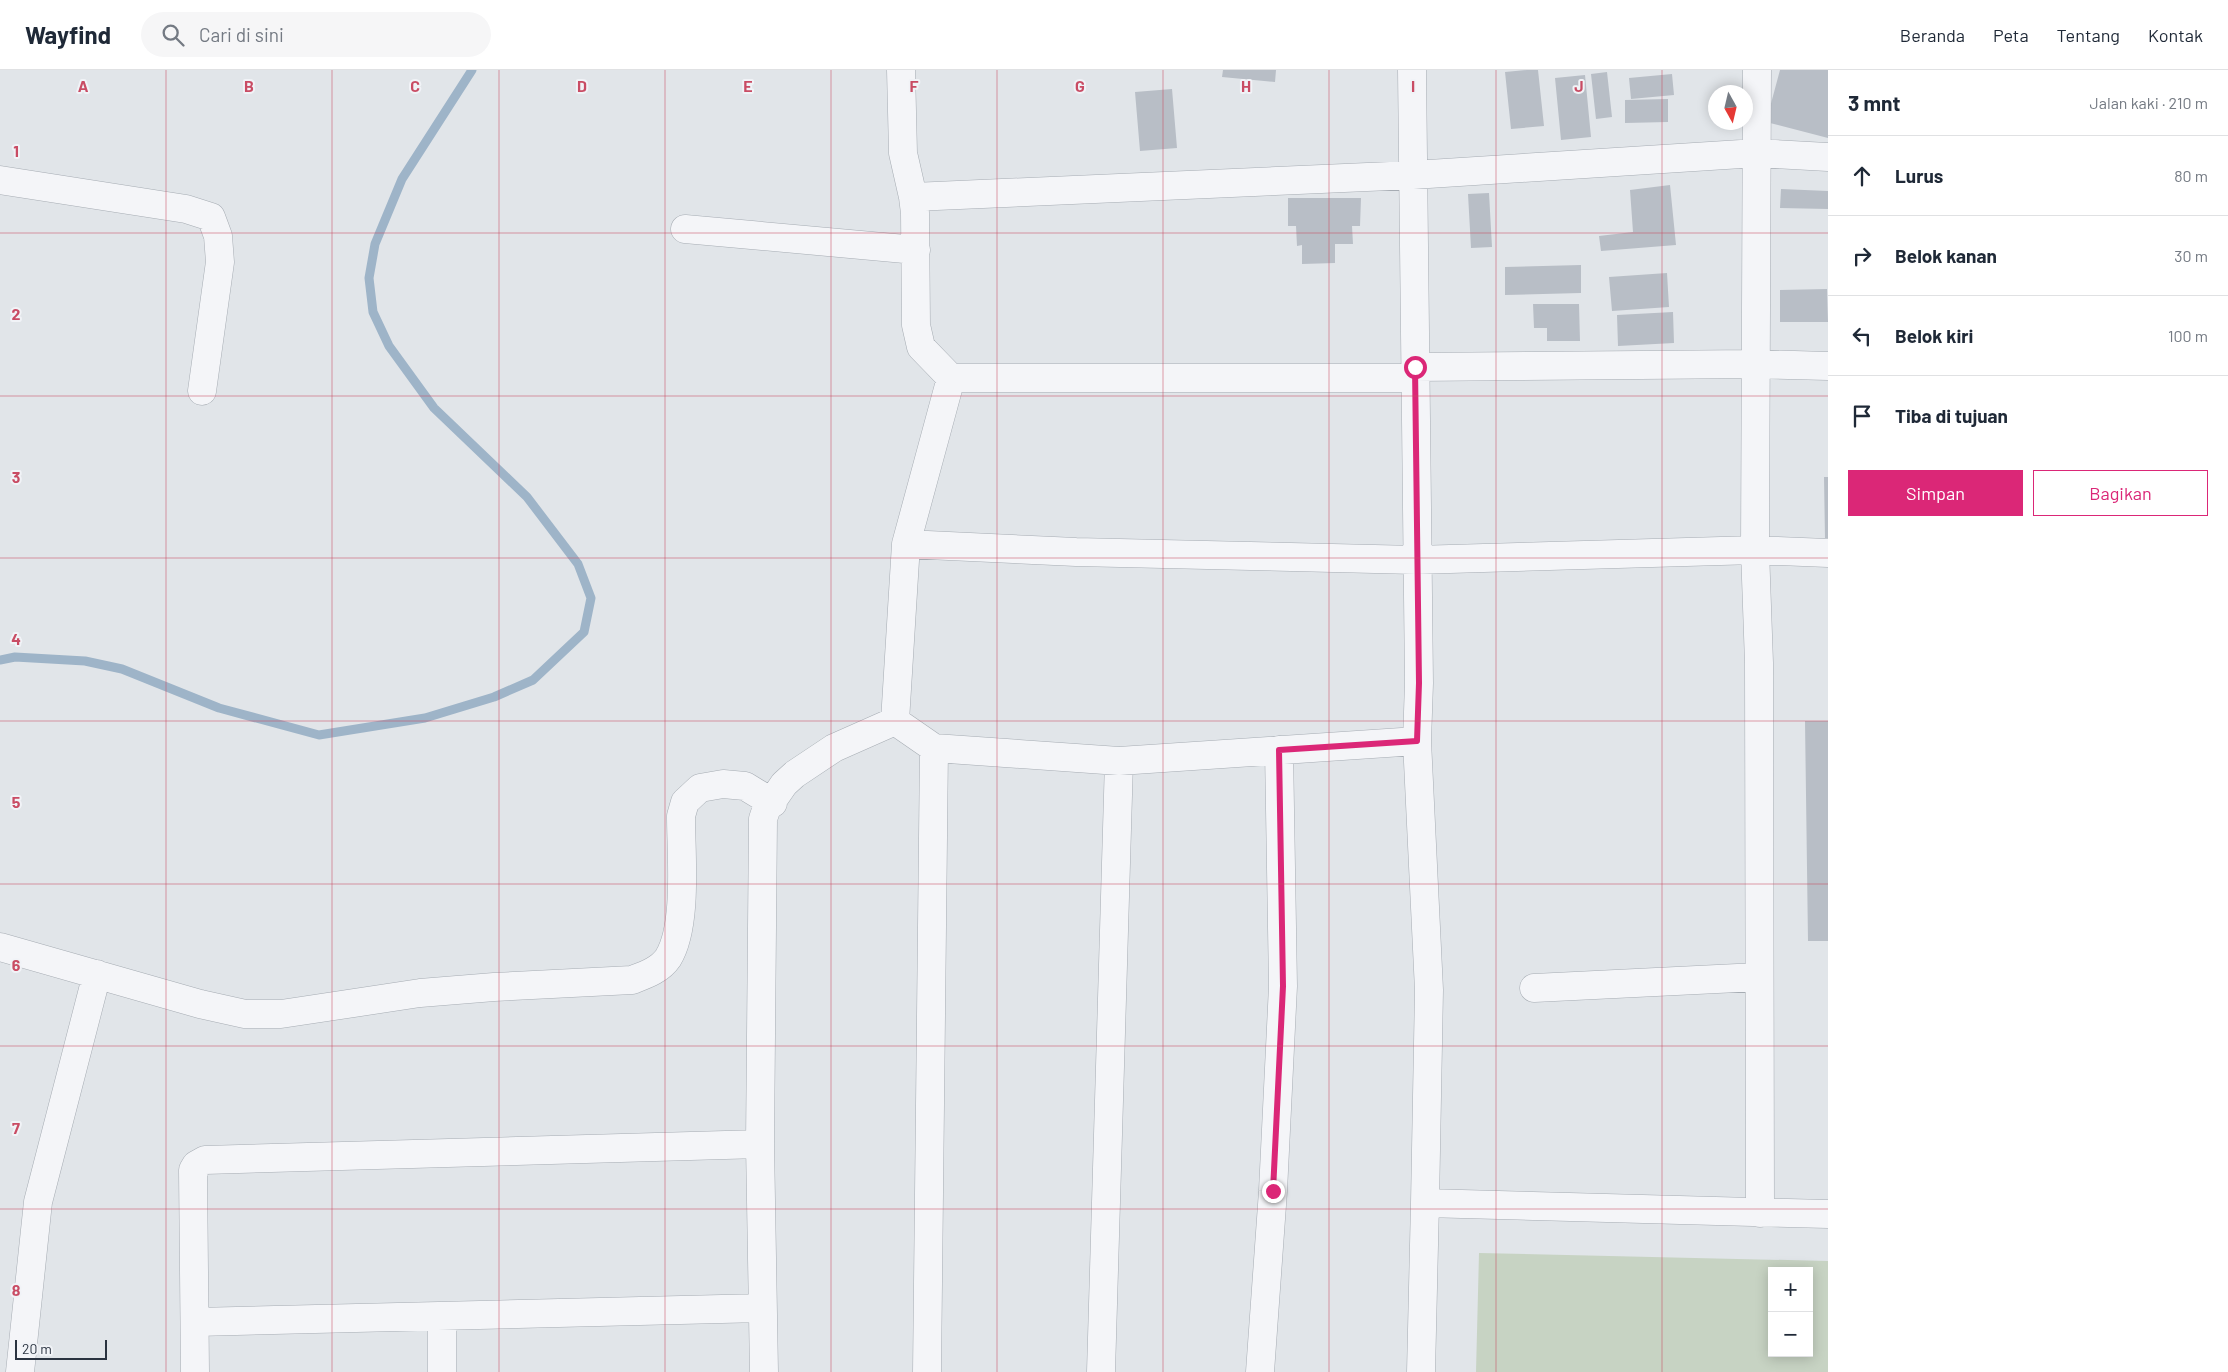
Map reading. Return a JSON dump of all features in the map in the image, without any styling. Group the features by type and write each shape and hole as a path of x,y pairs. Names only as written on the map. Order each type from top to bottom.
{"street":[{"path":"901,70 903,153 913,197 916,250 916,325 921,347 951,378 1415,372 1755,364 1828,366"},
{"path":"1412,70 1416,560 1419,683 1417,741 1428,990 1422,1372"},
{"path":"1757,70 1755,550 1759,663 1758,977 1760,1213"},
{"path":"913,197 1413,175 1757,153 1828,157"},
{"path":"0,180 186,209 211,216 218,236 220,262 202,391"},
{"path":"685,229 916,250"},
{"path":"895,721 906,544 951,378"},
{"path":"906,544 1076,552 1416,560 1755,550 1828,553"},
{"path":"895,721 934,748 1119,760 1417,741"},
{"path":"764,1372 760,1144 763,819 766,810 773,803 784,784 795,774 834,748 895,721"},
{"path":"927,1372 934,748"},
{"path":"1260,1372 1273,1191 1283,986 1279,750"},
{"path":"1101,1372 1119,760"},
{"path":"0,948 200,1004 245,1014 281,1014 420,994 494,987 632,980 650,974 667,959 676,939 680,920 681,816 685,802 700,788 723,784 745,786 773,803"},
{"path":"20,1372 38,1202 97,974"},
{"path":"1534,988 1758,977"},
{"path":"195,1372 193,1170 196,1165 205,1160 760,1144"},
{"path":"1425,1203 1828,1214"},
{"path":"196,1322 762,1308"},
{"path":"442,1316 442,1372"}],"green space":[{"path":"1479,1253 1828,1261 1828,1372 1476,1372"}],"building":[{"path":"1223,70 1276,70 1275,82 1222,77"},
{"path":"1538,70 1544,126 1511,129 1505,72"},
{"path":"1780,70 1828,70 1828,138 1766,122"},
{"path":"1607,72 1612,117 1596,119 1591,74"},
{"path":"1672,74 1674,95 1631,99 1629,78"},
{"path":"1585,75 1591,137 1561,140 1555,78"},
{"path":"1172,89 1177,148 1140,151 1135,92"},
{"path":"1668,99 1668,122 1625,123 1625,100"},
{"path":"1670,185 1676,245 1601,251 1599,236 1633,232 1630,190"},
{"path":"1781,189 1828,191 1828,209 1780,208"},
{"path":"1489,193 1492,247 1471,248 1468,194"},
{"path":"1288,198 1361,198 1360,226 1352,226 1353,244 1335,244 1335,263 1302,264 1302,245 1297,246 1296,226 1288,226"},
{"path":"1581,265 1581,293 1505,295 1505,267"},
{"path":"1667,273 1669,307 1612,311 1609,277"},
{"path":"1827,289 1828,322 1780,322 1780,290"},
{"path":"1533,304 1579,304 1580,341 1547,341 1547,328 1534,328"},
{"path":"1673,312 1674,343 1618,346 1617,315"},
{"path":"1824,477 1828,477 1828,538 1825,538"},
{"path":"1805,721 1828,721 1828,941 1808,941"}],"waterway":[{"path":"0,660 15,657 85,661 122,669 219,708 319,735 425,718 494,697 533,680 584,632 591,598 578,564 527,497 434,408 389,346 373,312 369,278 375,244 402,179 472,70"}],"route":[{"path":"1273,1191 1283,986 1279,750 1417,741 1419,683 1415,367"}]}
